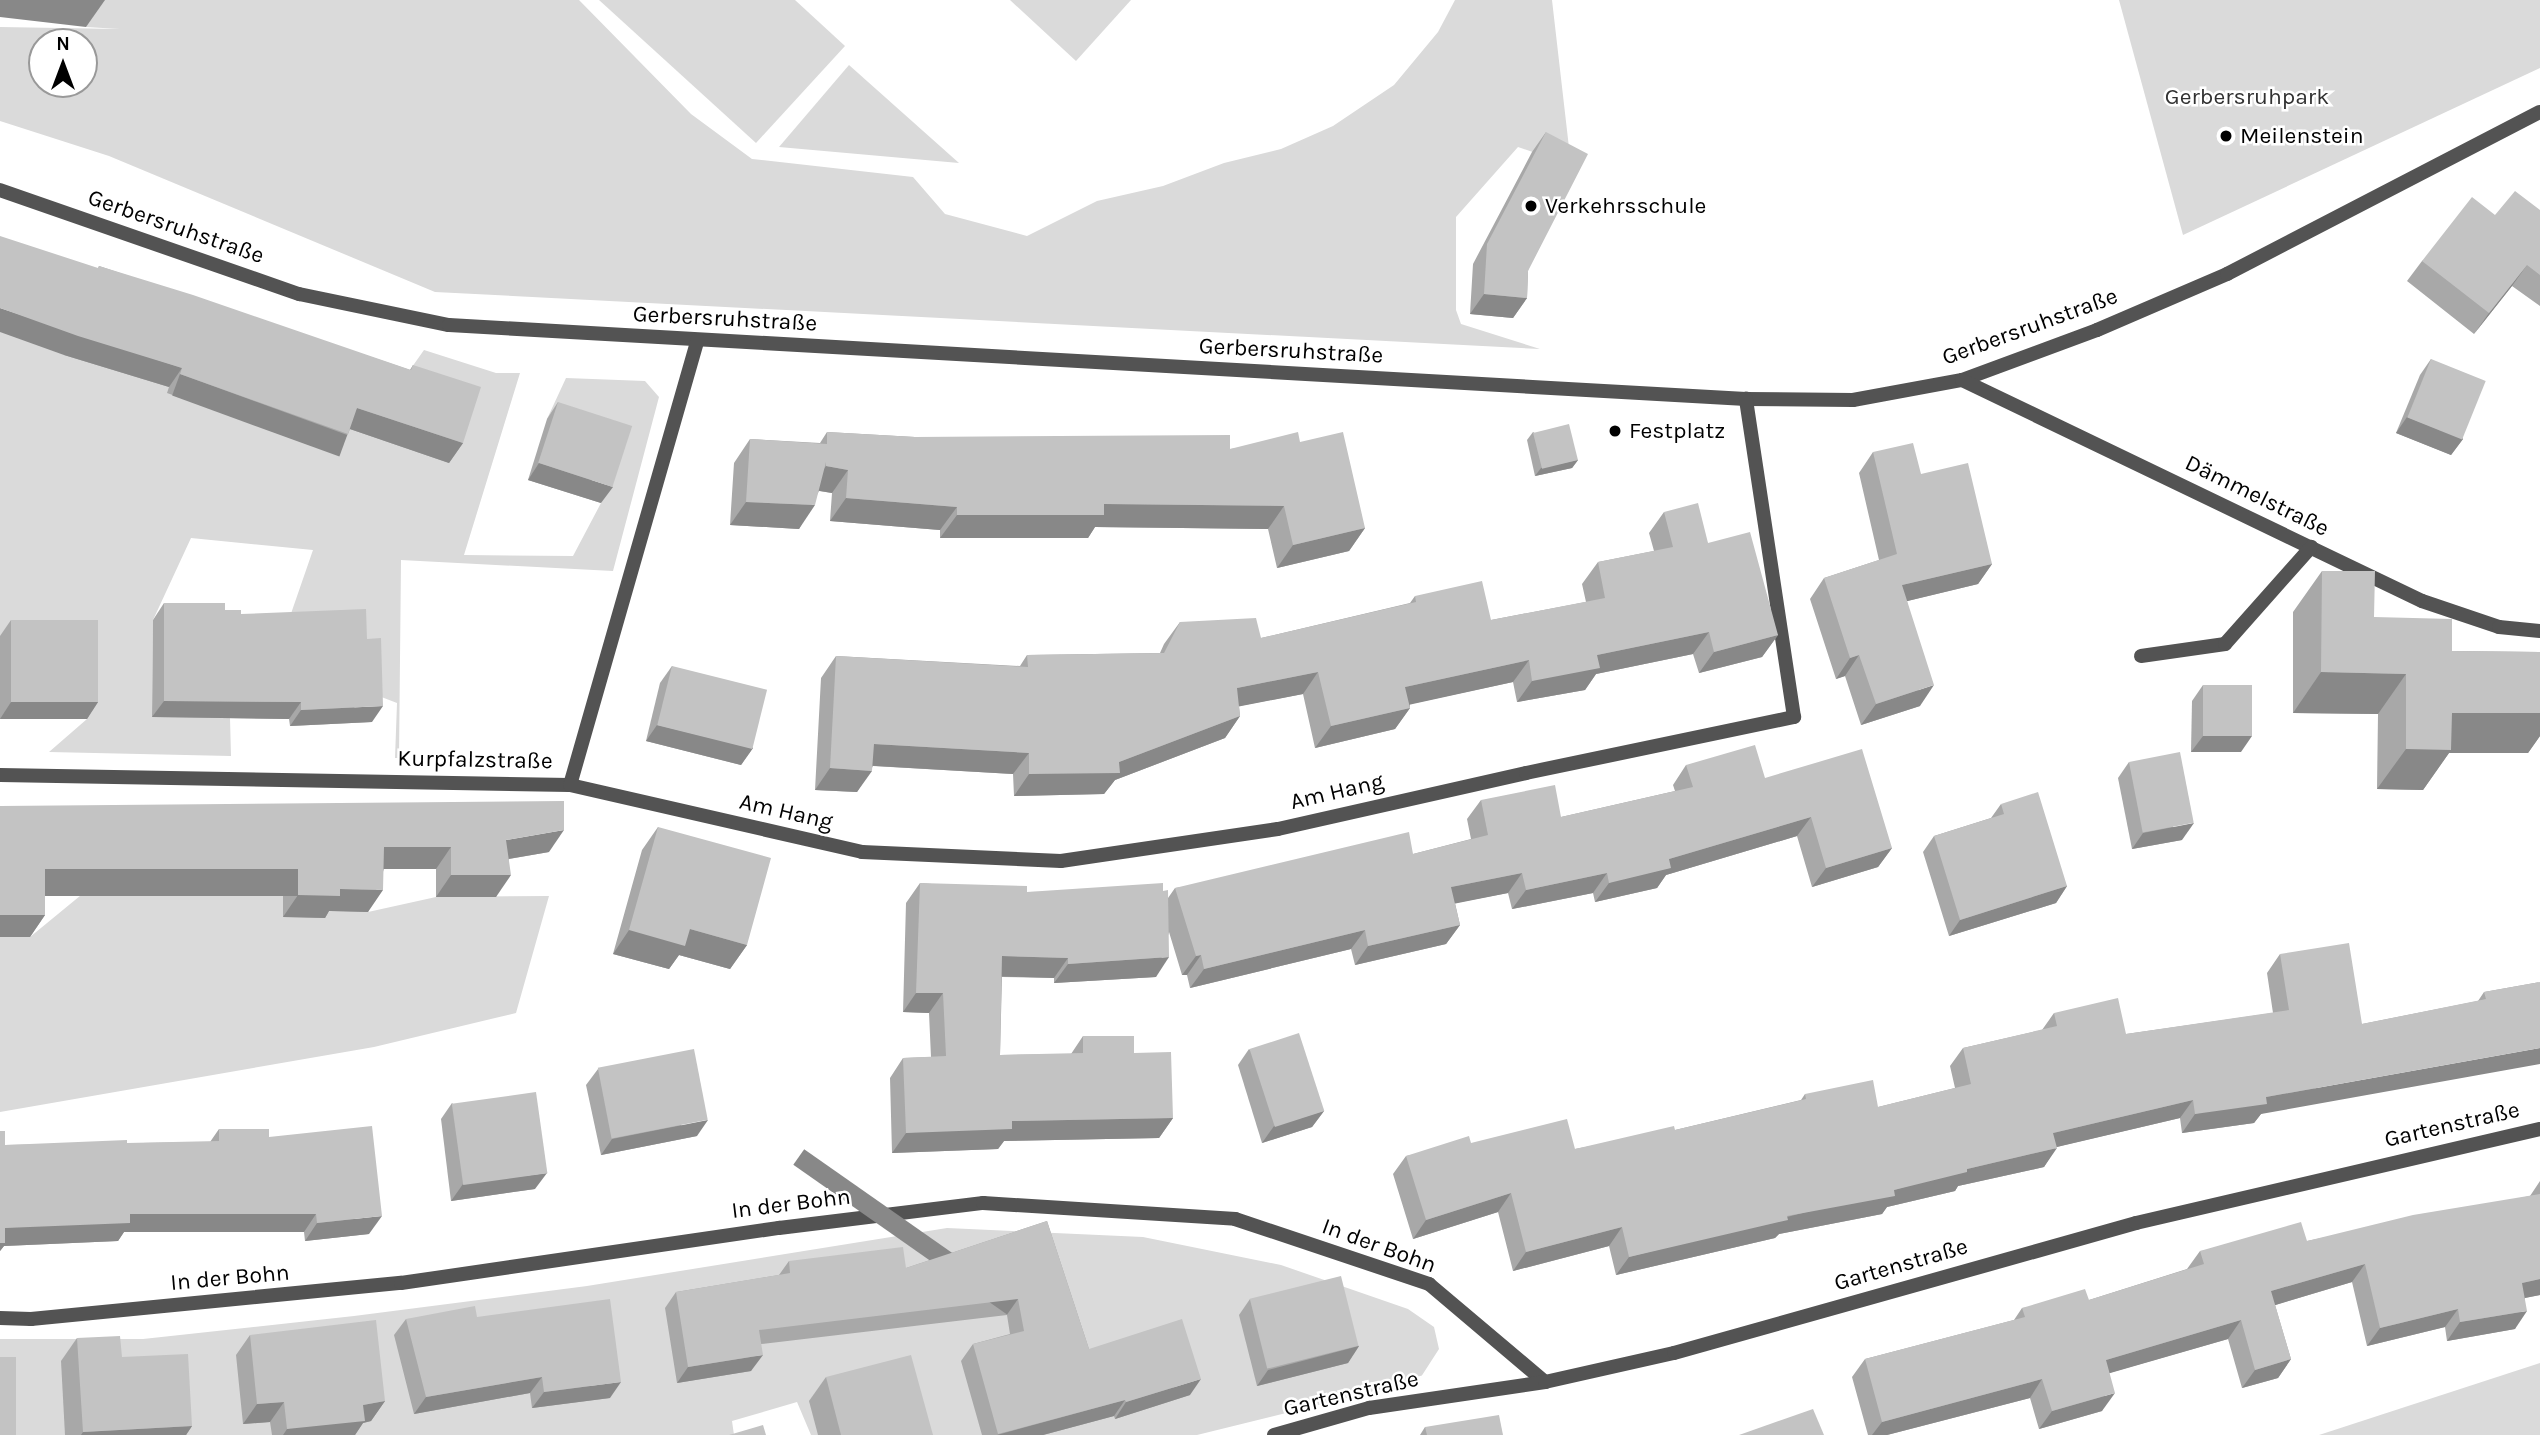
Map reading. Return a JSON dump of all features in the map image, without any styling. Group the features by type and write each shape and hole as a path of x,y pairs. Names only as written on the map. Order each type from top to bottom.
{"street":[{"name":"Gerbersruhstraße","path":"0,190 299,294 449,325 1746,399 1853,400 1962,380 2097,330 2227,274 2540,112"},
{"name":"Kurpfalzstraße","path":"0,775 570,785 698,340"},
{"name":"Dämmelstraße","path":"1962,380 2421,601 2499,627 2540,631"},
{"name":"Am Hang","path":"570,785 862,852 1061,861 1278,829 1526,772 1794,717 1746,399"},
{"path":"2141,656 2225,644 2311,547"},
{"name":"Gartenstraße","path":"1273,1435 1369,1408 1545,1382 1674,1353 2136,1223 2540,1129"},
{"name":"In der Bohn","path":"0,1318 32,1319 401,1283 779,1227 983,1203 1235,1219 1429,1284 1545,1382"}],"green space":[{"path":"89,0 579,0 691,114 752,159 913,177 945,214 1027,236 1097,201 1163,186 1224,163 1281,149 1333,126 1394,85 1438,32 1455,0 1552,0 1571,165 1518,147 1456,217 1456,310 1461,324 1540,349 435,292 109,156 0,121 0,27 60,28 28,28 28,98 98,98 98,29 120,29 86,27"},
{"path":"599,0 795,0 845,46 756,143"},
{"path":"1010,0 1131,0 1076,61"},
{"name":"Gerbersruhpark","path":"2119,0 2540,0 2540,68 2183,235"},
{"path":"849,65 959,163 779,147"},
{"path":"0,331 400,384 424,350 496,373 520,373 464,555 573,556 601,503 621,442 547,419 566,378 645,381 659,397 613,571 401,560 399,758 395,758 397,703 371,693 286,628 313,550 191,538 153,620 152,717 230,718 231,756 49,752 87,719 0,636"},
{"path":"284,826 283,917 324,918 325,911 368,912 436,897 549,896 516,1013 374,1047 0,1112 0,937 30,937 86,891"},
{"path":"947,1228 1143,1237 1281,1265 1408,1309 1434,1327 1439,1349 1419,1380 1197,1435 811,1435 797,1402 732,1421 734,1435 0,1435 0,1339 143,1339 354,1316 587,1286"},
{"path":"2540,1363 2540,1435 2319,1435"}],"building":[{"path":"1546,132 1588,154 1528,271 1527,298 1484,294 1487,244"},
{"path":"2515,191 2540,210 2540,275 2527,265 2489,313 2422,261 2472,197 2495,215"},
{"path":"0,236 193,295 411,370 413,365 481,387 463,443 357,408 348,434 180,374 182,368 78,336 0,308"},
{"path":"2431,359 2486,381 2462,440 2407,417"},
{"path":"558,402 632,426 612,487 538,463"},
{"path":"1569,424 1578,460 1542,469 1533,433"},
{"path":"827,432 915,437 1230,435 1230,449 1298,432 1300,442 1343,432 1365,528 1293,545 1284,506 1104,504 1104,515 957,515 957,507 846,498 848,470 826,466 826,462 815,505 746,502 750,439 827,444"},
{"path":"1913,443 1921,474 1968,463 1992,564 1902,585 1934,685 1876,704 1859,655 1850,658 1824,578 1897,554 1873,452"},
{"path":"1698,503 1708,543 1750,532 1778,635 1714,652 1709,632 1597,655 1600,668 1532,681 1529,660 1405,687 1410,708 1331,726 1318,672 1237,688 1240,716 1119,762 1120,773 1029,774 1029,753 874,744 872,771 830,768 836,656 1028,667 1027,655 1164,653 1180,622 1256,618 1261,638 1416,602 1415,596 1482,581 1491,620 1605,598 1598,562 1673,547 1664,512"},
{"path":"2322,571 2375,571 2374,617 2452,619 2452,651 2540,652 2540,713 2452,713 2451,750 2406,749 2406,674 2321,672"},
{"path":"164,603 225,603 225,610 241,610 241,614 366,609 367,639 381,638 383,706 301,710 301,702 164,701"},
{"path":"11,620 98,620 98,702 11,702"},
{"path":"672,666 767,690 752,749 657,725"},
{"path":"2203,685 2252,685 2252,736 2203,736"},
{"path":"1755,745 1765,778 1862,749 1892,848 1826,868 1811,817 1669,859 1671,868 1609,883 1607,873 1526,890 1522,873 1451,887 1460,925 1368,946 1365,930 1204,969 1201,955 1196,956 1175,888 1409,832 1413,854 1488,835 1481,800 1555,785 1561,817 1693,787 1686,765"},
{"path":"2180,752 2194,823 2143,833 2129,762"},
{"path":"2038,792 2067,886 1960,920 1934,836 2004,814 2001,804"},
{"path":"564,801 564,830 506,840 511,875 451,875 451,847 384,847 383,890 340,889 340,896 298,895 298,869 45,869 45,915 0,915 0,806"},
{"path":"658,827 771,858 747,945 690,929 685,946 629,930"},
{"path":"920,883 1027,886 1027,892 1163,883 1163,891 1168,890 1169,957 1068,964 1068,958 1002,956 1000,1055 1083,1053 1083,1036 1134,1036 1134,1053 1171,1052 1173,1118 1012,1121 1012,1129 906,1133 903,1058 946,1056 943,993 916,993"},
{"path":"2349,943 2362,1024 2486,999 2484,992 2540,982 2540,1048 2266,1097 2267,1104 2195,1114 2193,1100 2053,1133 2057,1148 1967,1169 1967,1172 1894,1190 1895,1196 1787,1216 1788,1220 1629,1257 1622,1227 1526,1252 1511,1193 1426,1220 1406,1156 1469,1136 1471,1143 1567,1119 1575,1149 1674,1126 1675,1130 1806,1099 1805,1094 1873,1080 1878,1107 1971,1084 1963,1048 2057,1026 2054,1013 2118,998 2126,1034 2289,1010 2280,954"},
{"path":"1299,1033 1324,1111 1275,1127 1250,1049"},
{"path":"694,1049 708,1120 612,1138 598,1068"},
{"path":"536,1092 547,1173 463,1185 452,1104"},
{"path":"372,1126 382,1216 317,1223 316,1214 130,1214 130,1223 5,1228 5,1243 0,1243 0,1131 5,1131 5,1145 127,1140 127,1143 219,1141 219,1129 269,1129 269,1137"},
{"path":"2540,1194 2540,1279 2522,1283 2527,1311 2460,1322 2458,1309 2380,1328 2365,1264 2271,1291 2291,1359 2255,1370 2241,1320 2106,1360 2115,1393 2052,1411 2042,1379 1882,1422 1865,1359 2025,1317 2022,1308 2085,1289 2089,1300 2204,1264 2200,1251 2301,1222 2307,1241 2413,1215"},
{"path":"1047,1221 1089,1349 1182,1319 1201,1379 1126,1402 1125,1400 998,1434 973,1344 1024,1331 1018,1299 759,1330 763,1355 688,1367 676,1292 790,1273 789,1261 903,1247 906,1268"},
{"path":"1341,1276 1358,1346 1267,1369 1250,1299"},
{"path":"610,1299 621,1382 544,1392 542,1377 426,1397 406,1319 475,1306 477,1317"},
{"path":"376,1320 385,1401 363,1405 365,1421 287,1429 284,1402 257,1404 250,1335"},
{"path":"120,1336 122,1357 188,1354 192,1426 83,1432 77,1338"},
{"path":"911,1355 933,1435 841,1435 826,1377"},
{"path":"0,1357 16,1357 16,1435 0,1435"},
{"path":"1813,1409 1824,1435 1739,1435"},
{"path":"1499,1415 1503,1435 1427,1435 1425,1427"},
{"path":"763,1425 766,1435 729,1435"}],"place":[{"name":"Meilenstein","path":"2226,136"},
{"name":"Verkehrsschule","path":"1531,206"},
{"name":"Festplatz","path":"1615,431"}]}
